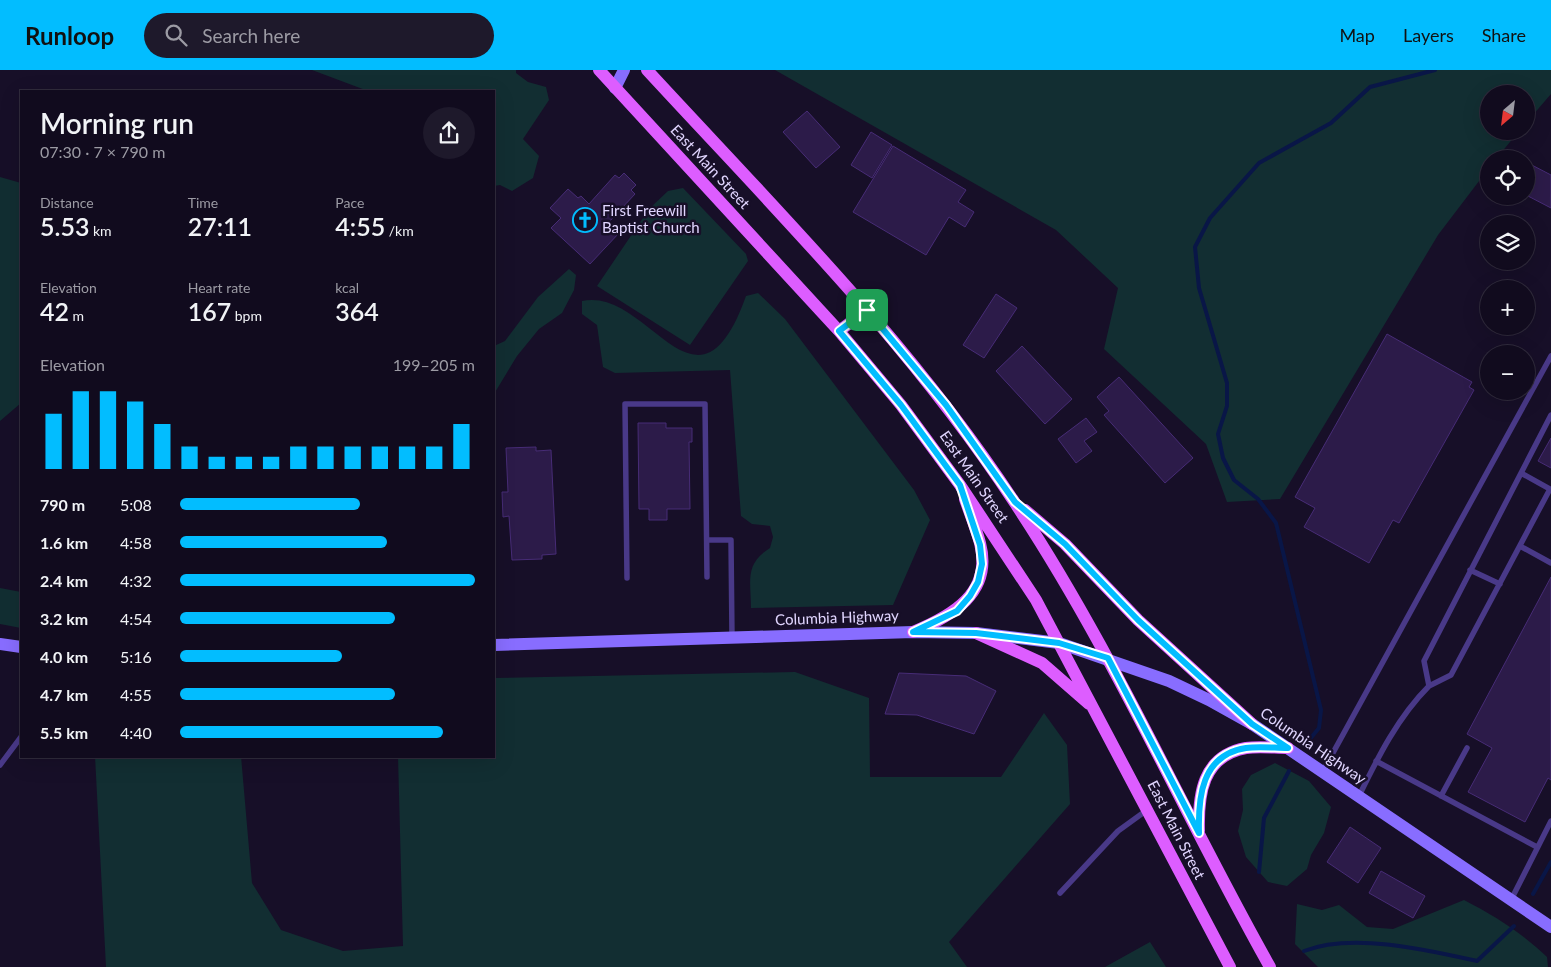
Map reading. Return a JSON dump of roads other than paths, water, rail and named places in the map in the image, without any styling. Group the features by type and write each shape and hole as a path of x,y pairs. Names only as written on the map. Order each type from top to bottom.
{"main road":[{"name":"East Main Street","path":"599,70 839,331 901,405 960,485 999,541 1059,643 1230,967"},
{"path":"615,88 624,70"},
{"name":"East Main Street","path":"647,70 867,310 946,405 1015,502 1066,582 1108,658 1270,967"},
{"path":"839,331 867,310"},
{"path":"913,632 957,611 970,596 978,582 982,564 980,545 960,485"},
{"path":"1015,502 1065,544 1138,620 1252,724"},
{"name":"Columbia Highway","path":"495,645 913,632 976,633 1059,643 1108,658 1169,681 1209,700 1252,724 1551,927"},
{"path":"976,633 1042,663 1095,708"},
{"path":"0,644 20,647"},
{"path":"1199,833 1200,793 1208,774 1215,765 1229,754 1246,748 1288,748"}],"lane":[{"path":"1323,772 1551,356"},
{"path":"627,578 625,404 705,404 707,577"},
{"path":"1430,686 1424,661 1551,416"},
{"path":"1359,796 1376,761 1411,705 1430,686 1451,676 1550,488 1521,473"},
{"path":"706,540 731,540 732,638"},
{"path":"1520,546 1551,562"},
{"path":"1470,570 1500,584"},
{"path":"0,765 20,737"},
{"path":"1441,796 1468,748"},
{"path":"1376,761 1537,847"},
{"path":"1060,893 1118,831 1147,810"},
{"path":"1511,900 1551,821"}],"waterway":[{"path":"1310,739 1319,728 1321,710 1276,523 1258,499 1234,480 1223,458 1218,434 1227,406 1227,383 1199,288 1195,247 1210,218 1259,163 1331,123 1370,87 1435,70"},
{"path":"1259,872 1264,818 1289,771"},
{"path":"1533,894 1551,862"},
{"path":"1304,951 1344,943 1367,943 1413,948 1477,961 1514,926"}],"place":[{"name":"First Freewill Baptist Church","path":"585,220"}]}
